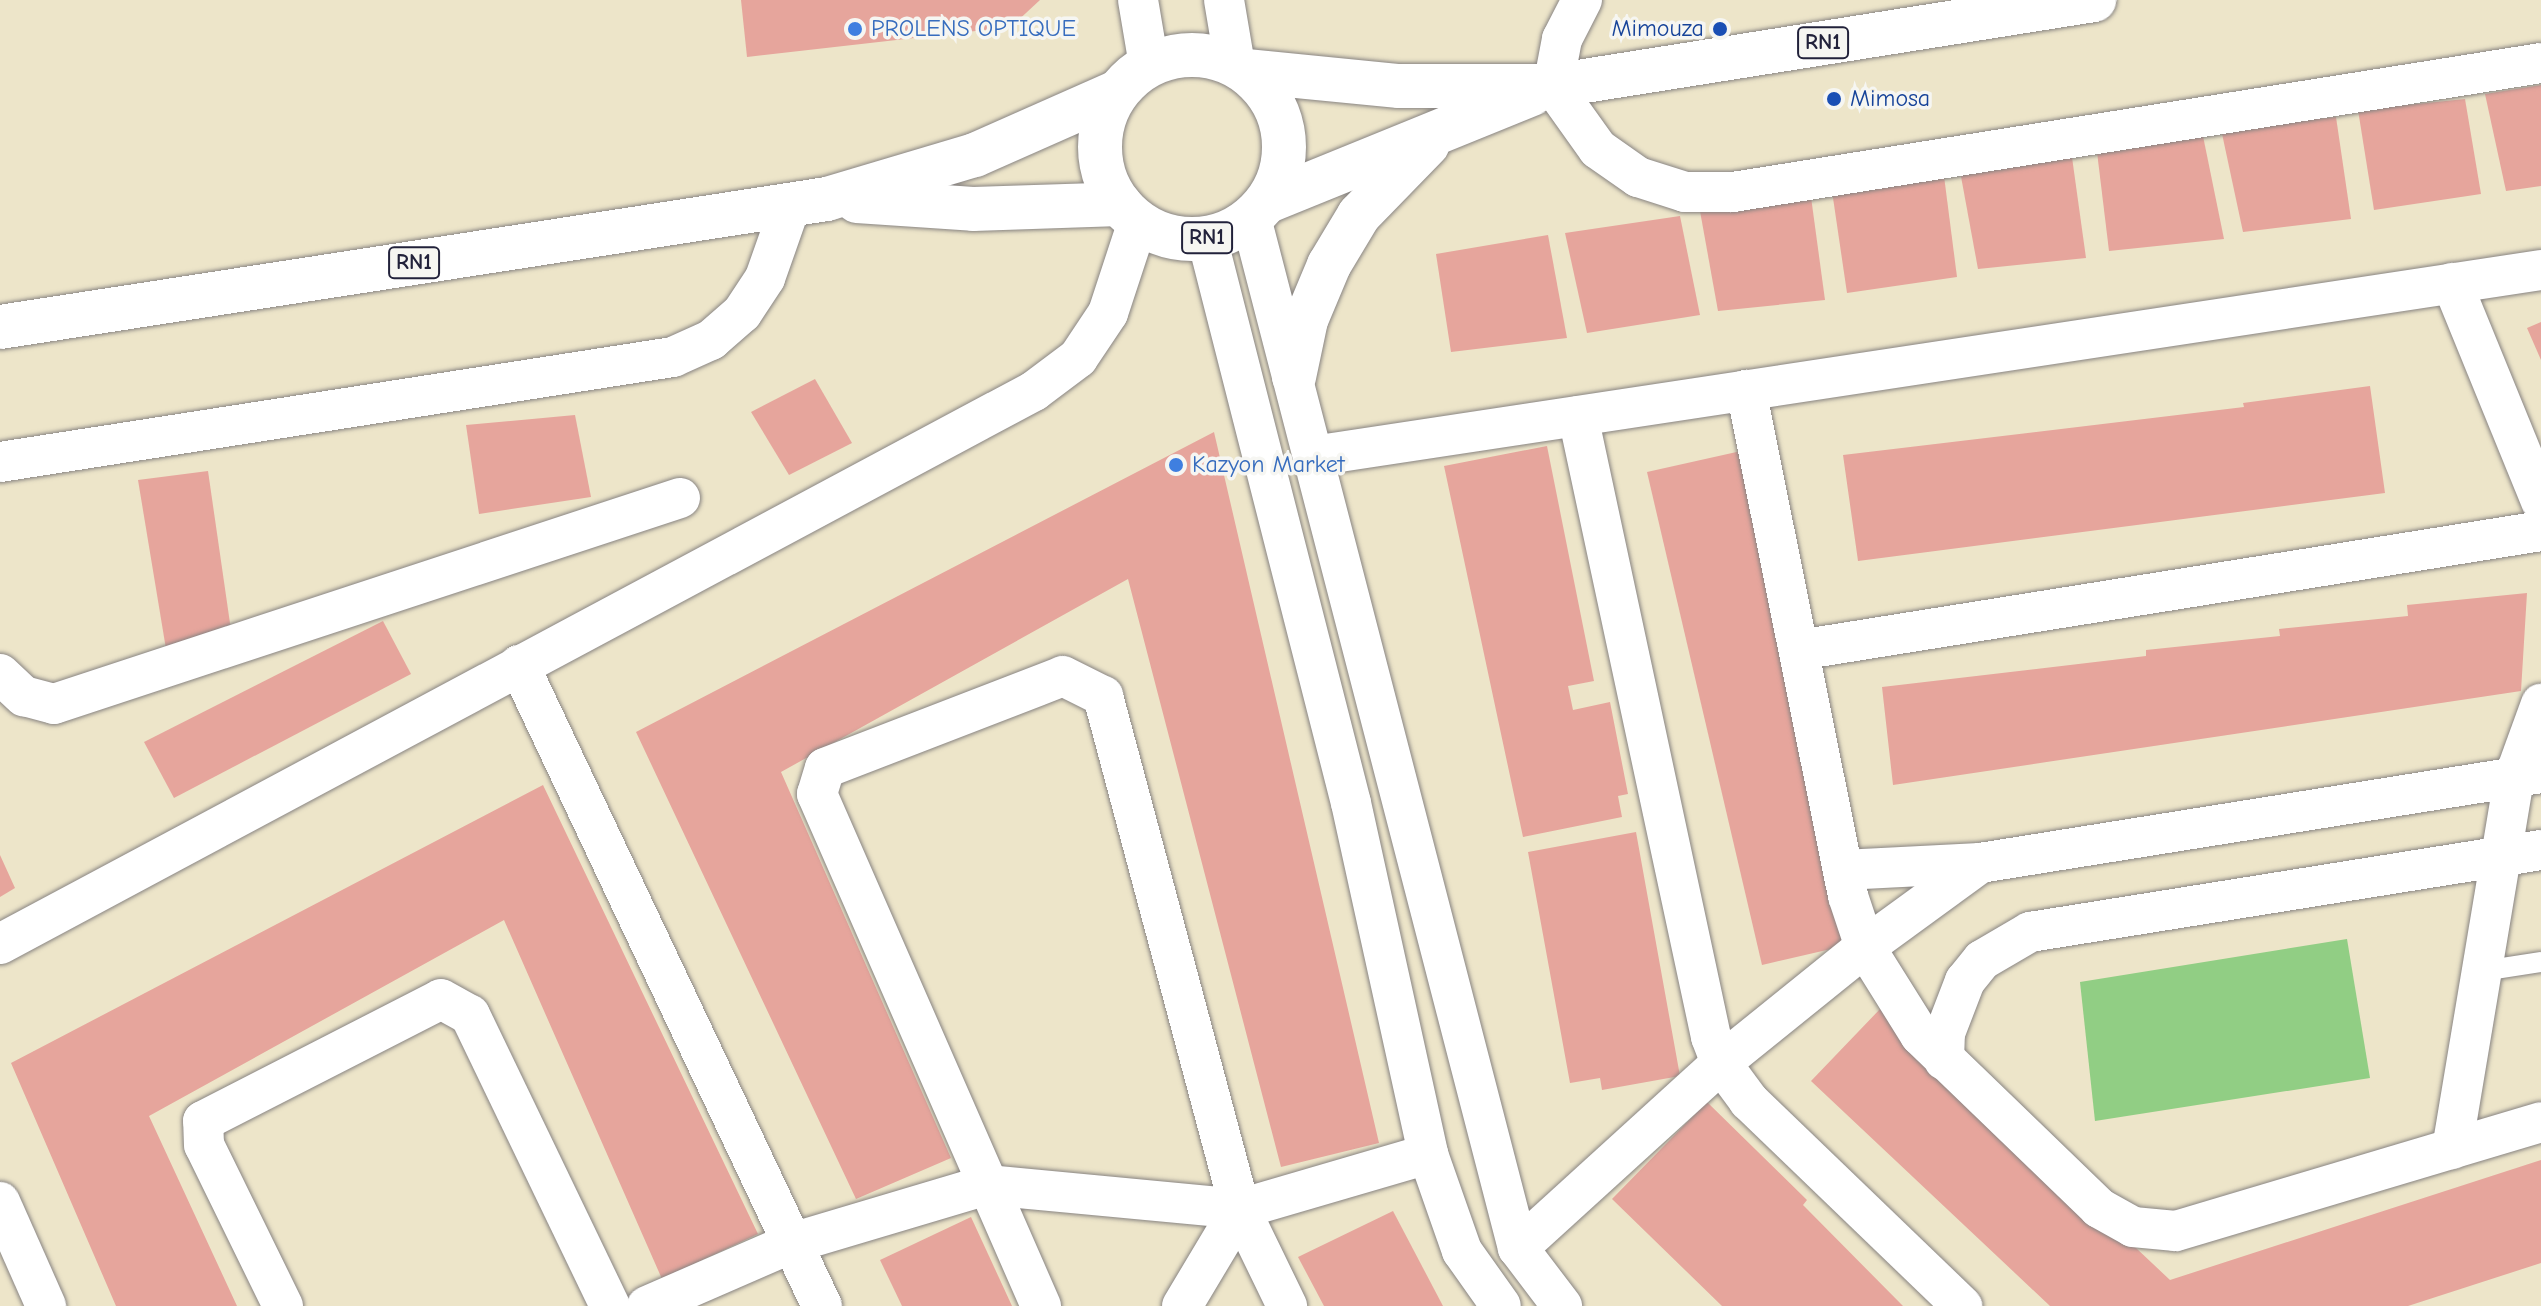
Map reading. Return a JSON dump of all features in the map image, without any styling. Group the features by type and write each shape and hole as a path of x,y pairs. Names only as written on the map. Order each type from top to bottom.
{"main road":[{"name":"RN1","path":"0,327 809,201 975,155 1177,55 1201,54 1241,68 1399,86 1553,86 2094,0"},
{"path":"1241,68 1270,98 1284,132 1279,179 1260,210"},
{"path":"1129,213 1100,161 1100,137 1133,79"},
{"name":"RN1","path":"809,201 1129,213 1183,238 1207,238 1260,210 1553,86"},
{"path":"1294,377 1306,320 1329,265 1359,215 1397,170 1442,133"}],"street":[{"path":"1133,79 1138,0"},
{"path":"1224,0 1241,68"},
{"path":"1582,0 1562,39 1553,86 1598,149 1638,177 1685,192 1733,192 2541,63"},
{"path":"0,462 673,357 711,340 742,313 809,201"},
{"path":"1260,210 1313,456 1518,1248 1562,1306"},
{"path":"0,944 1034,391 1078,358 1108,313 1129,213"},
{"path":"1207,238 1351,803 1428,1154 1462,1251 1501,1306"},
{"path":"1313,456 2541,270"},
{"path":"2452,283 2541,501"},
{"path":"1746,390 1843,870 1865,947 1899,1007 1944,1060 2099,1208 2133,1227 2154,1232 2197,1227 2541,1122"},
{"path":"1578,416 1711,1037 1721,1063 1749,1101 1962,1306"},
{"path":"0,674 24,696 54,704 680,498"},
{"path":"1799,650 2541,531"},
{"path":"519,665 822,1306"},
{"path":"1041,1306 817,794 825,768 1063,676 1103,696 1240,1209 1287,1306"},
{"path":"2452,1149 2501,856 2528,775 2541,704"},
{"path":"1843,870 1980,863 2528,775"},
{"path":"1944,1060 1948,1019 1965,981 1982,960 2030,932 2541,850"},
{"path":"1518,1248 1721,1063 1865,947 1980,863"},
{"path":"283,1306 204,1145 203,1121 441,999 470,1015 610,1306"},
{"path":"647,1306 792,1243 987,1185 1240,1209 1428,1154"},
{"path":"0,1202 46,1306"},
{"path":"1182,1306 1240,1209"}],"lane":[{"path":"2482,971 2541,962"}],"green space":[{"path":"2347,939 2370,1078 2095,1121 2080,982"}],"building":[{"path":"741,0 1040,0 1011,27 747,57"},
{"path":"2541,85 2541,186 2506,191 2485,94"},
{"path":"2465,99 2481,194 2374,210 2358,110"},
{"path":"2336,117 2351,219 2243,232 2221,129"},
{"path":"2203,136 2224,239 2109,251 2097,152"},
{"path":"2071,150 2086,258 1978,269 1960,171"},
{"path":"1944,176 1957,277 1847,293 1832,191"},
{"path":"1811,197 1825,300 1718,311 1700,211"},
{"path":"1680,216 1700,315 1587,333 1565,233"},
{"path":"1548,235 1567,338 1451,352 1436,254"},
{"path":"2541,322 2541,360 2527,328"},
{"path":"815,379 852,443 789,475 751,412"},
{"path":"2370,386 2385,493 1858,561 1843,455 2244,407 2243,403"},
{"path":"575,415 591,497 479,514 466,425"},
{"path":"1214,432 1379,1143 1281,1167 1128,579 781,772 951,1158 856,1199 636,732"},
{"path":"1547,446 1594,681 1568,686 1573,710 1610,702 1628,794 1618,796 1622,817 1523,837 1444,466"},
{"path":"1741,451 1857,943 1762,965 1647,472"},
{"path":"208,471 232,637 166,649 138,480"},
{"path":"2527,593 2521,691 1893,785 1882,687 2146,656 2146,650 2280,636 2279,629 2408,616 2407,605"},
{"path":"383,621 411,674 174,798 144,742"},
{"path":"543,785 758,1234 662,1279 504,920 149,1116 237,1306 116,1306 11,1063"},
{"path":"1636,832 1680,1076 1602,1090 1600,1078 1570,1083 1528,852"},
{"path":"0,855 15,888 0,897"},
{"path":"1881,1008 2170,1280 2541,1160 2541,1263 2408,1306 2050,1306 1811,1081"},
{"path":"1707,1102 1807,1200 1803,1205 1903,1306 1722,1306 1612,1199"},
{"path":"1393,1211 1443,1306 1324,1306 1298,1257"},
{"path":"971,1217 1012,1306 902,1306 880,1260"}],"place":[{"name":"PROLENS OPTIQUE","path":"855,29"},
{"name":"Mimouza","path":"1720,29"},
{"name":"Mimosa","path":"1834,99"},
{"name":"Kazyon Market","path":"1176,465"}]}
